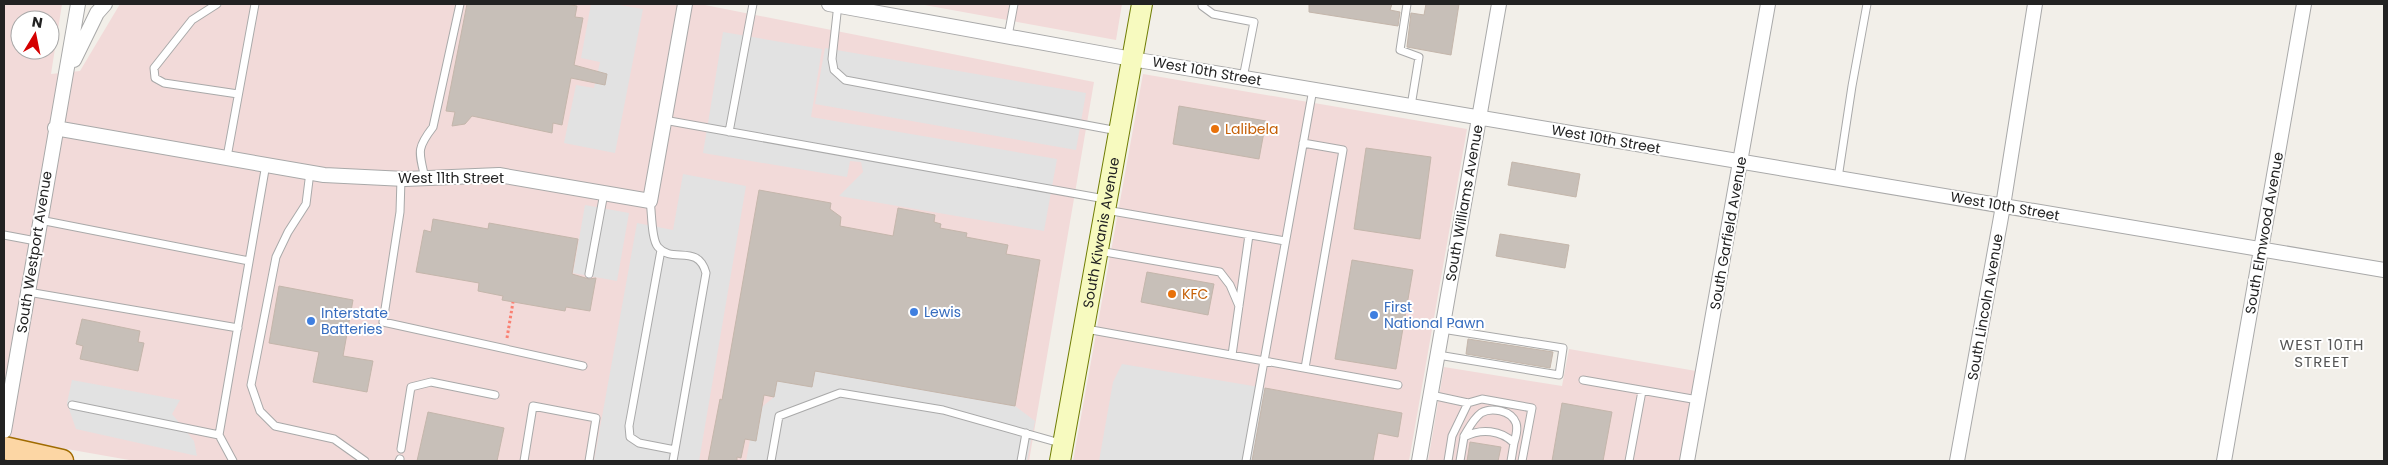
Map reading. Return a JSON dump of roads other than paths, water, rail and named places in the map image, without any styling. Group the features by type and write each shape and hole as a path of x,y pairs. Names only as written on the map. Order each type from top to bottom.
{"main road":[{"name":"South Kiwanis Avenue","path":"1062,452 1142,4"},
{"path":"4,448 62,461"}],"street":[{"name":"South Westport Avenue","path":"4,431 78,4"},
{"name":"South Westport Avenue","path":"67,74 97,13 104,4"},
{"path":"650,200 684,4"},
{"name":"West 10th Street","path":"835,4 1132,59 2384,270"},
{"name":"South Williams Avenue","path":"1419,461 1499,4"},
{"name":"South Garfield Avenue","path":"1687,461 1768,4"},
{"name":"South Lincoln Avenue","path":"1957,461 2003,206 2035,4"},
{"name":"South Elmwood Avenue","path":"2224,461 2304,4"},
{"name":"West 11th Street","path":"55,128 310,172 401,179 499,175 650,200"}],"lane":[{"path":"217,4 192,20 154,68 156,78 164,83 238,94"},
{"path":"227,157 255,4"},
{"path":"425,178 420,154 421,142 433,127 460,4"},
{"path":"729,132 753,4"},
{"path":"835,4 832,59 834,70 845,80 1120,131"},
{"path":"1008,36 1014,4"},
{"path":"1202,4 1213,14 1254,22 1243,78"},
{"path":"1407,4 1400,50 1419,57 1412,106"},
{"path":"1838,178 1867,4"},
{"path":"1246,461 1313,89"},
{"path":"664,120 1285,241"},
{"path":"1303,143 1343,150 1305,368"},
{"path":"233,461 219,436 266,164"},
{"path":"310,172 306,204 288,232 276,257 251,385 260,411 275,426 334,439 365,461"},
{"path":"401,179 400,212 383,322 583,366"},
{"path":"589,274 604,193"},
{"path":"650,200 655,240 662,250 696,257 703,264 706,273 673,461"},
{"path":"40,220 249,261"},
{"path":"4,235 36,240"},
{"path":"1232,355 1249,235"},
{"path":"662,250 629,426 630,437 639,443 675,450"},
{"path":"1098,251 1220,272 1230,285 1239,306"},
{"path":"28,292 238,328"},
{"path":"1084,328 1398,385"},
{"path":"1438,355 1559,375 1563,348 1442,329"},
{"path":"1583,380 1698,400"},
{"path":"401,449 411,387 431,382 495,395"},
{"path":"1629,461 1642,391"},
{"path":"771,461 780,416 840,393 943,410 1026,433 1062,452"},
{"path":"1430,395 1468,403 1482,400 1532,408 1522,461"},
{"path":"1448,461 1452,436 1468,403"},
{"path":"72,405 219,436"},
{"path":"524,461 533,406 596,418 589,461"},
{"path":"1460,461 1464,437 1471,423 1481,413 1491,410 1509,414 1515,420 1517,428 1511,461"},
{"path":"1464,437 1474,432 1486,432 1506,435 1514,443"},
{"path":"1021,461 1026,433"}],"place":[{"name":"Lalibela","path":"1215,129"},
{"name":"KFC","path":"1172,294"},
{"name":"Lewis","path":"914,312"},
{"name":"First National Pawn","path":"1374,315"},
{"name":"Interstate Batteries","path":"311,321"}],"district":[{"name":"WEST 10TH STREET","path":"2322,354"}]}
